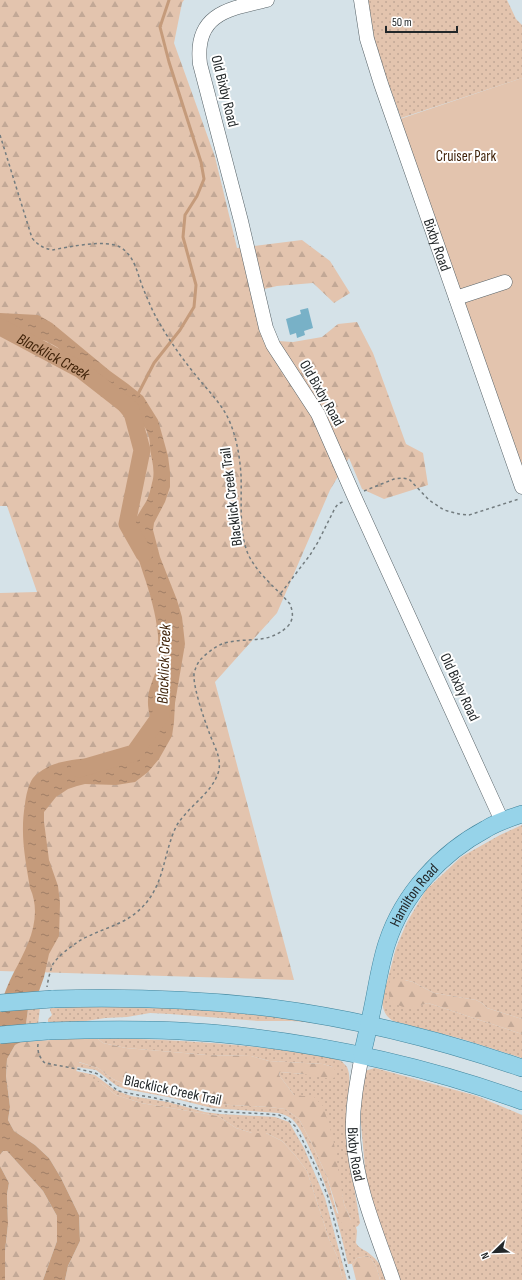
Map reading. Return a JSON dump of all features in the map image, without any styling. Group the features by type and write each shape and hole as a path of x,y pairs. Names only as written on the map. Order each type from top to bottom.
{"main road":[{"name":"Hamilton Road","path":"369,1025 387,943 399,914 408,900 424,878 442,860 472,837 502,821 522,814"},
{"path":"0,1003 49,995 216,1002 272,1008 369,1025 444,1043 522,1068"},
{"name":"Bixby Road","path":"362,1055 369,1025"},
{"path":"0,1035 43,1036 136,1030 221,1034 320,1047 362,1055 412,1067 522,1101"}],"street":[{"name":"Old Bixby Road","path":"266,0 234,7 222,12 204,29 200,40 199,52 200,64 241,221 266,328 273,345 318,414 502,821"},
{"name":"Bixby Road","path":"361,0 367,39 373,62 522,487"},
{"path":"456,298 505,282"},
{"name":"Bixby Road","path":"362,1055 352,1121 355,1156 361,1185 393,1280"}],"path":[{"name":"Blacklick Creek Trail","path":"0,135 32,238 38,245 52,250 103,243 118,246 125,251 135,263 151,307 167,336 174,347 216,398 231,425 241,474 242,522 246,548 256,568 281,593 290,604 293,611 293,618 290,624 275,636 222,644 210,651 196,666 194,674 195,684 205,721 220,760 217,776 208,789 181,819 177,826 161,876 144,905 132,916 112,927 88,936 61,954 54,964 49,978 49,995"},
{"path":"281,593 310,555 338,504 389,481 402,478 409,479 429,500 444,510 459,514 469,515 522,497"},
{"name":"Blacklick Creek Trail","path":"43,1036 38,1048 41,1060 45,1063 98,1074 118,1091 196,1108 228,1112 279,1115 288,1120 295,1126 318,1172 328,1197 350,1280"}],"green space":[{"path":"0,0 184,0 182,3 174,43 215,157 237,248 302,240 330,261 350,293 334,303 313,283 277,286 252,292 264,340 293,342 322,337 338,324 357,322 373,353 406,444 423,453 428,485 384,499 362,489 349,458 330,490 277,613 215,682 294,980 0,971 0,593 37,592 7,506 0,506"},
{"path":"368,0 507,0 516,19 522,25 522,78 401,118 381,63 368,16"},
{"name":"Cruiser Park","path":"522,78 522,487 394,121"},
{"path":"522,825 522,1019 487,1008 476,1000 434,993 413,982 405,980 419,1005 428,1003 522,1034 522,1058 462,1039 393,1021 385,1012 382,1001 396,948 407,922 426,890 461,857 500,835"},
{"path":"396,978 413,982 434,993 476,1000 487,1008 522,1019 522,1034 428,1003 409,1008 391,1002 389,996 390,980"},
{"path":"128,1005 239,1011 319,1023 258,1021 150,1013 80,1022 48,1023 48,1019 52,1015 50,1010 51,1007"},
{"path":"40,1008 38,1024 26,1024 28,1009"},
{"path":"106,1038 229,1044 328,1057 342,1062 347,1067 349,1072 346,1129 360,1223 356,1227 356,1243 359,1247 377,1260 387,1280 380,1280 374,1263 368,1256 357,1258 352,1264 348,1264 341,1234 327,1189 303,1135 292,1119 278,1113 212,1108 168,1097 125,1089 117,1086 96,1070 77,1067 78,1062 98,1068 113,1079 128,1086 191,1099 230,1105 285,1109 299,1119 313,1146 327,1177 337,1213 351,1220 344,1204 342,1194 294,1095 279,1075 280,1072 304,1074 333,1067 323,1064 269,1061 251,1056 207,1055 126,1048 103,1043 98,1039"},
{"path":"66,1039 98,1039 103,1043 126,1048 207,1055 251,1056 269,1061 323,1064 333,1067 337,1073 336,1077 330,1079 304,1074 280,1072 279,1075 294,1095 314,1097 323,1106 333,1138 344,1204 353,1229 348,1229 342,1225 327,1177 313,1146 299,1119 285,1109 230,1105 191,1099 129,1086 113,1079 98,1068 79,1062 76,1072 87,1075 116,1095 141,1103 218,1116 236,1128 252,1133 266,1133 282,1141 307,1171 329,1239 337,1256 343,1280 65,1280 68,1266 80,1241 79,1215 61,1178 49,1158 35,1145 14,1131 8,1120 10,1107 6,1076 7,1059 15,1045 21,1042"},
{"path":"375,1068 477,1096 522,1115 522,1280 397,1280 367,1191 360,1113 364,1071"},
{"path":"76,1071 95,1075 115,1090 131,1096 168,1102 205,1112 275,1117 289,1122 304,1148 325,1198 347,1280 343,1280 337,1256 329,1239 307,1171 282,1141 266,1133 252,1133 236,1128 218,1116 141,1103 116,1095 102,1084 76,1073"},
{"path":"3,1151 7,1151 43,1191 57,1216 57,1241 43,1280 5,1280 5,1251 8,1224 7,1194 9,1183 0,1166 0,1155"},
{"path":"368,1256 374,1263 380,1280 356,1280 352,1264 357,1258"}],"water":[{"path":"0,313 38,315 52,323 143,396 158,420 168,456 170,487 165,502 154,523 153,530 160,557 182,617 185,644 175,703 172,736 159,759 148,772 135,782 116,785 85,784 68,789 56,797 44,812 49,860 58,886 60,903 59,936 49,954 39,991 28,1009 21,1042 15,1045 7,1059 6,1076 10,1107 8,1120 14,1131 35,1145 49,1158 61,1178 79,1215 80,1241 68,1266 65,1280 43,1280 57,1241 57,1216 43,1191 7,1151 3,1151 0,1155 0,1006 10,980 29,942 34,920 34,899 28,877 23,836 25,801 31,781 43,770 54,764 62,762 77,759 88,759 99,763 109,764 128,760 140,753 151,738 152,727 148,706 148,696 158,664 158,635 156,619 135,548 132,529 147,500 153,478 153,469 149,439 145,428 135,420 130,424 91,376 57,347 46,341 0,330"},
{"path":"0,1166 9,1183 7,1194 8,1224 5,1251 5,1280 0,1280"}],"building":[{"path":"308,308 313,328 304,331 305,335 297,338 296,333 290,335 286,319 301,314 300,310"}],"waterway":[{"path":"137,396 154,363 180,330 194,307 196,285 183,237 185,215 197,196 204,179 201,162 169,62 160,27 169,0"},
{"name":"Blacklick Creek","path":"0,327 81,370 131,409 142,450 127,524 144,554"},
{"name":"Blacklick Creek","path":"79,769 134,753 161,715 161,706"}]}
